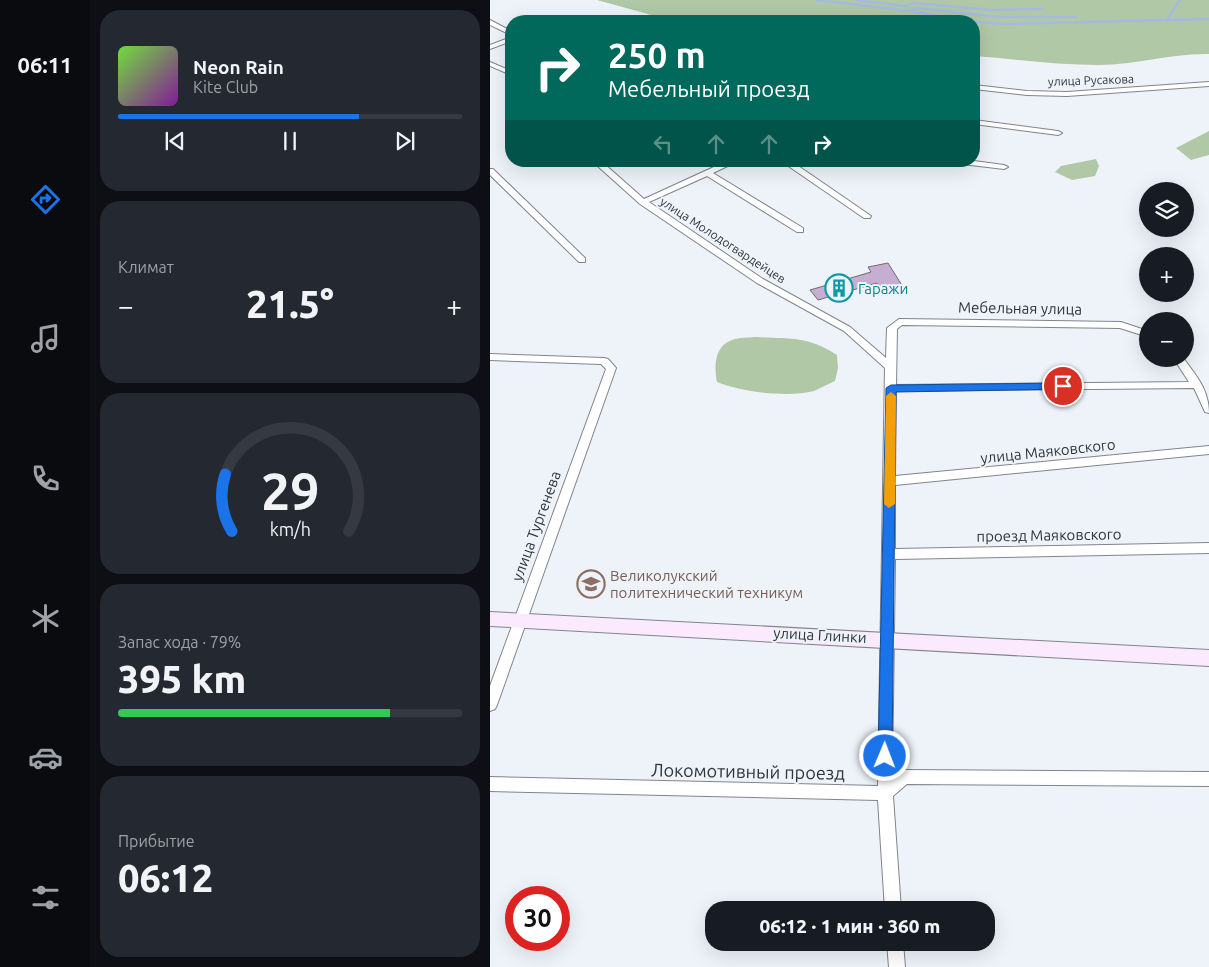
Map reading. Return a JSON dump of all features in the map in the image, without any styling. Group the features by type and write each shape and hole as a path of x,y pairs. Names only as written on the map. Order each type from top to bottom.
{"street":[{"path":"490,22 505,29"},
{"path":"490,47 505,41"},
{"path":"490,64 505,70"},
{"name":"улица Русакова","path":"980,88 1027,93 1067,94 1209,84"},
{"path":"980,123 1058,132"},
{"path":"980,164 1004,167"},
{"name":"улица Молодогвардейцев","path":"603,167 643,202 760,281 847,329 890,367"},
{"path":"643,202 720,167"},
{"path":"794,167 867,216"},
{"path":"490,171 582,260"},
{"path":"707,173 800,230"},
{"name":"Мебельная улица","path":"890,367 892,328 899,322 1099,324 1121,325 1139,331"},
{"name":"улица Тургенева","path":"490,356 604,362 610,368 490,705"},
{"path":"890,367 888,638 884,793 892,901"},
{"path":"1185,367 1197,385 1209,409"},
{"path":"891,388 1197,385"},
{"name":"улица Маяковского","path":"890,481 1209,450"},
{"name":"проезд Маяковского","path":"889,554 1209,548"},
{"name":"улица Глинки","path":"490,619 888,638 1209,658"},
{"path":"884,793 904,777 1209,779"},
{"name":"Локомотивный проезд","path":"490,784 884,793"},
{"path":"896,951 897,967"}],"green space":[{"path":"597,0 1209,0 1209,54 1181,55 1099,65 980,57 980,15 651,15"},
{"path":"1209,131 1209,155 1191,160 1176,148"},
{"path":"1096,159 1099,166 1095,176 1072,180 1055,172 1061,166"},
{"path":"756,337 807,341 817,344 837,355 838,368 835,381 814,391 791,394 751,391 717,382 716,364 722,347 735,339"}],"building":[{"path":"888,263 903,287 882,292 877,283 818,300 810,290 871,272 868,267"}],"waterway":[{"path":"816,0 910,11"},
{"path":"857,0 905,6 914,3 991,10 1042,9"},
{"path":"1167,20 1180,0"},
{"path":"910,11 917,8 998,17 1077,17"},
{"path":"910,11 933,15"},
{"path":"1167,20 1209,19"},
{"path":"980,22 1007,24 1167,20"}],"slow traffic":[{"path":"889,504 891,396"}],"place":[{"name":"Гаражи","path":"839,288"},
{"name":"Великолукский политехнический техникум","path":"591,584"}],"route":[{"path":"885,756 891,388 1063,386"}]}
